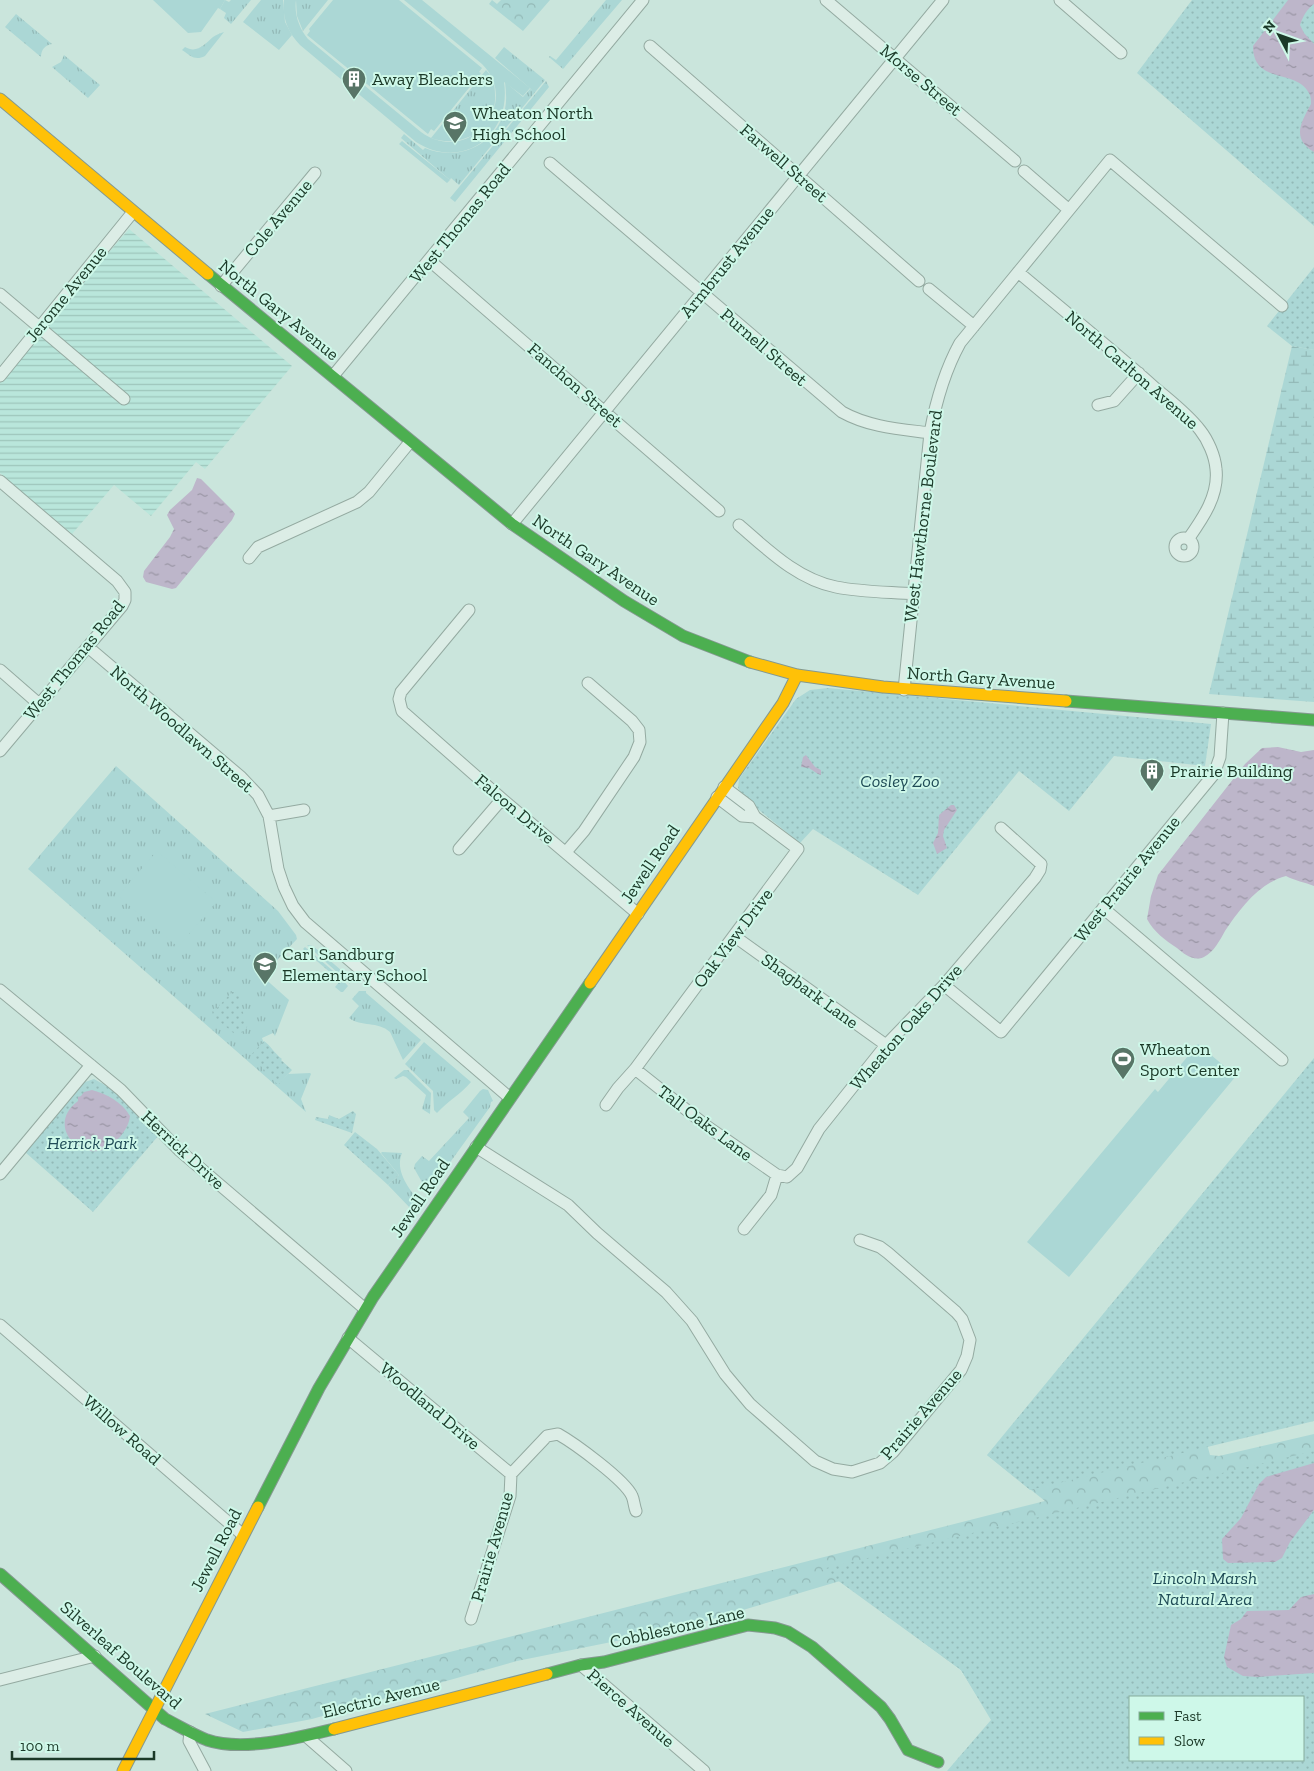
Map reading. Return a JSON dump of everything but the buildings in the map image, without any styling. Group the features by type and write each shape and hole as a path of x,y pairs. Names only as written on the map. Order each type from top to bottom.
{"street":[{"name":"West Thomas Road","path":"333,376 643,0"},
{"name":"Morse Street","path":"826,0 1015,161"},
{"name":"Armbrust Avenue","path":"512,524 943,0"},
{"path":"1060,0 1122,53"},
{"name":"Farwell Street","path":"650,46 919,281"},
{"name":"North Gary Avenue","path":"0,99 221,286 512,524 593,580 672,630 696,642 732,656 797,675 904,690 1314,720"},
{"name":"West Hawthorne Boulevard","path":"904,690 930,433 936,400 943,378 960,343 1110,160 1282,306"},
{"name":"Purnell Street","path":"550,163 842,412 854,419 876,426 930,433"},
{"path":"1024,171 1069,210"},
{"name":"Cole Avenue","path":"221,286 315,173"},
{"name":"Jerome Avenue","path":"0,376 132,212"},
{"name":"Fanchon Street","path":"429,260 719,511"},
{"name":"North Carlton Avenue","path":"1018,272 1139,374 1196,425 1210,448 1216,469 1214,490 1206,512 1188,538"},
{"path":"929,289 974,326"},
{"path":"0,294 124,399"},
{"path":"1098,405 1114,401 1139,374"},
{"path":"249,558 258,547 357,502 370,492 410,442"},
{"name":"West Thomas Road","path":"0,481 117,581 126,592 122,606 0,751"},
{"path":"739,525 786,564 801,574 820,582 837,587 914,594"},
{"name":"Falcon Drive","path":"469,610 401,692 399,700 402,710 406,716 502,799 638,914"},
{"name":"North Woodlawn Street","path":"88,647 241,777 258,796 269,816 278,869 286,892 293,906 305,922 510,1098"},
{"path":"0,670 39,704"},
{"name":"Jewell Road","path":"123,1771 319,1388 365,1309 783,703 797,675"},
{"path":"566,852 584,830 634,757 640,742 639,730 632,721 588,683"},
{"name":"West Prairie Avenue","path":"944,985 1001,1032 1214,774 1220,757 1223,713"},
{"name":"Oak View Drive","path":"606,1104 635,1069 798,849 755,817 749,806 724,788"},
{"name":"Oak View Drive","path":"717,798 742,816 755,817"},
{"path":"459,849 502,799"},
{"path":"269,816 304,810"},
{"name":"Wheaton Oaks Drive","path":"776,1175 787,1177 797,1168 819,1129 886,1045 944,985 1035,878 1041,864 1001,828"},
{"path":"1102,908 1282,1060"},
{"name":"Shagbark Lane","path":"734,936 886,1045"},
{"name":"Herrick Drive","path":"0,990 121,1090 179,1150 365,1309"},
{"path":"0,1174 91,1065"},
{"name":"Tall Oaks Lane","path":"635,1069 708,1127 776,1175"},
{"name":"Prairie Avenue","path":"476,1147 568,1205 680,1306 704,1338 725,1374 756,1410 815,1461 833,1469 852,1472 880,1463 893,1452 961,1370 967,1356 970,1340 965,1324 956,1312 880,1247 860,1240"},
{"path":"744,1228 771,1195 776,1175"},
{"name":"Willow Road","path":"0,1325 243,1534"},
{"name":"Woodland Drive","path":"348,1338 511,1474"},
{"path":"511,1474 547,1436 558,1434 572,1442 623,1483 632,1495 636,1511"},
{"name":"Prairie Avenue","path":"471,1619 510,1496 511,1474"},
{"name":"Silverleaf Boulevard","path":"0,1574 154,1710 165,1719 190,1732 189,1741 205,1771"},
{"name":"Cobblestone Lane","path":"581,1665 604,1662 748,1625 775,1628 788,1632 812,1646 874,1700 886,1713 908,1750 938,1762"},
{"path":"0,1680 95,1656"},
{"name":"Electric Avenue","path":"190,1732 208,1740 233,1745 248,1745 306,1736 581,1665"},
{"name":"Pierce Avenue","path":"581,1665 704,1771"},
{"path":"306,1736 346,1771"}],"shaded area":[{"path":"129,229 292,366 205,469 196,462 151,516 114,485 72,534 0,473 0,381"}],"green space":[{"path":"153,0 225,0 201,32 188,33"},
{"path":"225,0 229,2 231,0 251,0 231,24 224,18 226,13 220,9"},
{"path":"261,0 283,0 285,22 292,35 279,50 243,22"},
{"path":"284,0 296,0 298,21 308,39 421,132 439,140 456,141 472,136 484,126 493,112 496,96 493,80 482,64 404,0 422,0 530,88 523,96 504,82 504,101 500,118 492,132 481,143 467,150 451,153 434,150 416,142 300,45 292,35 287,24 284,13"},
{"path":"296,0 328,0 303,31 297,16"},
{"path":"333,0 399,0 482,68 479,72 481,73 434,131 431,129 428,134 307,35 310,31 309,29"},
{"path":"492,0 497,4 501,0 550,0 523,31 489,4"},
{"path":"606,0 622,0 563,69 549,57 556,60"},
{"path":"1192,0 1314,0 1314,226 1137,73"},
{"path":"16,14 52,44 44,48 41,57 5,27"},
{"path":"224,32 205,56 196,58 182,50 185,47 197,49 214,36"},
{"path":"504,47 545,80 459,185 451,178 450,180 401,138 404,134 423,150 425,148 451,153 463,151 485,141 500,122 505,109 505,82 523,97 530,89 532,90 495,58"},
{"path":"64,55 100,85 88,98 52,67 61,62"},
{"path":"486,70 493,81 495,95 494,107 484,127 475,134 454,141 442,141 431,138"},
{"path":"546,81 549,87 455,202 450,198"},
{"path":"474,102 483,106 487,115 483,124 474,128 465,124 461,115 465,106"},
{"path":"402,141 450,180 447,183 399,144"},
{"path":"1314,267 1314,350 1292,346 1267,326"},
{"path":"1292,346 1314,350 1314,702 1209,694"},
{"name":"Cosley Zoo","path":"828,688 1211,724 1205,766 1114,756 1069,811 1019,771 918,895 813,829 800,843 744,798 738,788 739,779 796,699 810,690"},
{"path":"116,766 278,911 296,935 297,939 262,976 289,1000 275,1036 273,1033 262,1038 278,1084 288,1074 311,1074 301,1099 306,1112 28,869"},
{"path":"157,851 216,902 178,947 118,896"},
{"path":"307,945 313,946 349,977 350,984"},
{"path":"305,947 348,986 343,992 335,987 340,981 303,949"},
{"path":"359,991 366,991 421,1040 403,1060 390,1032 380,1026 354,1021 349,1018 359,1006 352,999"},
{"path":"232,992 240,995 242,1010 248,1025 237,1036 213,1016 212,1010 217,1008"},
{"path":"264,1041 292,1070 278,1085 251,1055"},
{"path":"424,1042 471,1082 437,1113 434,1110 433,1091 405,1064"},
{"path":"1198,1044 1236,1076 1069,1277 1027,1242 1155,1089 1158,1092"},
{"path":"1314,1058 1314,1421 1030,1490 987,1455"},
{"path":"404,1070 408,1070 431,1093 430,1114 422,1109 426,1095 406,1077 394,1078"},
{"name":"Herrick Park","path":"94,1079 114,1090 159,1135 93,1212 25,1152 80,1086"},
{"path":"483,1089 488,1090 493,1101 490,1107 428,1193 414,1168 415,1164 422,1156 429,1161 469,1118 463,1112"},
{"path":"353,1111 356,1114 352,1133 315,1120 316,1117 328,1119 329,1115 339,1119"},
{"path":"355,1132 377,1149 399,1175 388,1185 344,1145"},
{"path":"382,1152 402,1153 400,1167 402,1174 408,1187 421,1205 413,1216 407,1215 411,1209 388,1185 399,1175"},
{"name":"Lincoln Marsh Natural Area","path":"1204,1433 1210,1455 1219,1456 1314,1434 1314,1463 1129,1696 1129,1760 1085,1771 992,1720 961,1670 840,1581 686,1627 517,1661 312,1719 243,1732 205,1714 1045,1501 987,1455"},
{"name":"Lincoln Marsh Natural Area","path":"1314,1451 1314,1771 947,1771 991,1720 961,1670 822,1569"}],"water":[{"path":"1288,0 1314,0 1314,4 1309,8 1300,25 1304,33 1314,44 1314,152 1307,147 1300,136 1301,124 1311,104 1309,93 1303,85 1267,71 1260,66 1255,58 1253,46"},
{"path":"197,478 201,479 235,514 176,588 172,589 146,582 143,577 144,571 174,529 167,515 192,490"},
{"path":"1278,747 1301,752 1314,750 1314,886 1286,876 1267,884 1244,906 1211,952 1197,959 1189,957 1160,935 1147,919 1151,896 1158,875 1245,764 1262,748"},
{"path":"806,755 815,767 821,770 821,775 809,768 801,767 803,757"},
{"path":"951,805 954,805 957,810 944,830 943,836 947,848 937,854 933,843 938,833 939,815"},
{"path":"92,1090 114,1099 130,1116 125,1130 112,1145 101,1150 90,1151 80,1148 72,1141 66,1132 65,1122 68,1111 78,1101 78,1097 84,1092"},
{"path":"1314,1463 1314,1510 1290,1542 1282,1558 1275,1562 1228,1563 1223,1559 1222,1539 1241,1518 1259,1484 1266,1477"},
{"path":"1314,1594 1314,1673 1257,1677 1243,1676 1227,1667 1224,1657 1231,1625 1241,1619 1247,1611 1289,1610 1301,1597"}],"traffic: fast":[{"path":"208,274 512,524 624,601 683,636 750,662"},
{"path":"1066,701 1314,720"},
{"path":"258,1507 319,1388 373,1297 590,983"},
{"path":"0,1574 165,1719 196,1735 207,1740 237,1745 287,1740 334,1729"},
{"path":"547,1674 581,1665 604,1662 748,1625 775,1628 788,1632 812,1647 881,1707 908,1750 938,1762"}],"traffic: slow":[{"path":"0,99 208,274"},
{"path":"750,662 797,675 883,687 1066,701"},
{"path":"590,983 783,703 797,675"},
{"path":"123,1771 258,1507"},
{"path":"334,1729 547,1674"}],"place":[{"name":"Away Bleachers","path":"354,100"},
{"name":"Wheaton North High School","path":"455,144"},
{"name":"Prairie Building","path":"1152,792"},
{"name":"Carl Sandburg Elementary School","path":"265,985"},
{"name":"Wheaton Sport Center","path":"1123,1080"}]}
